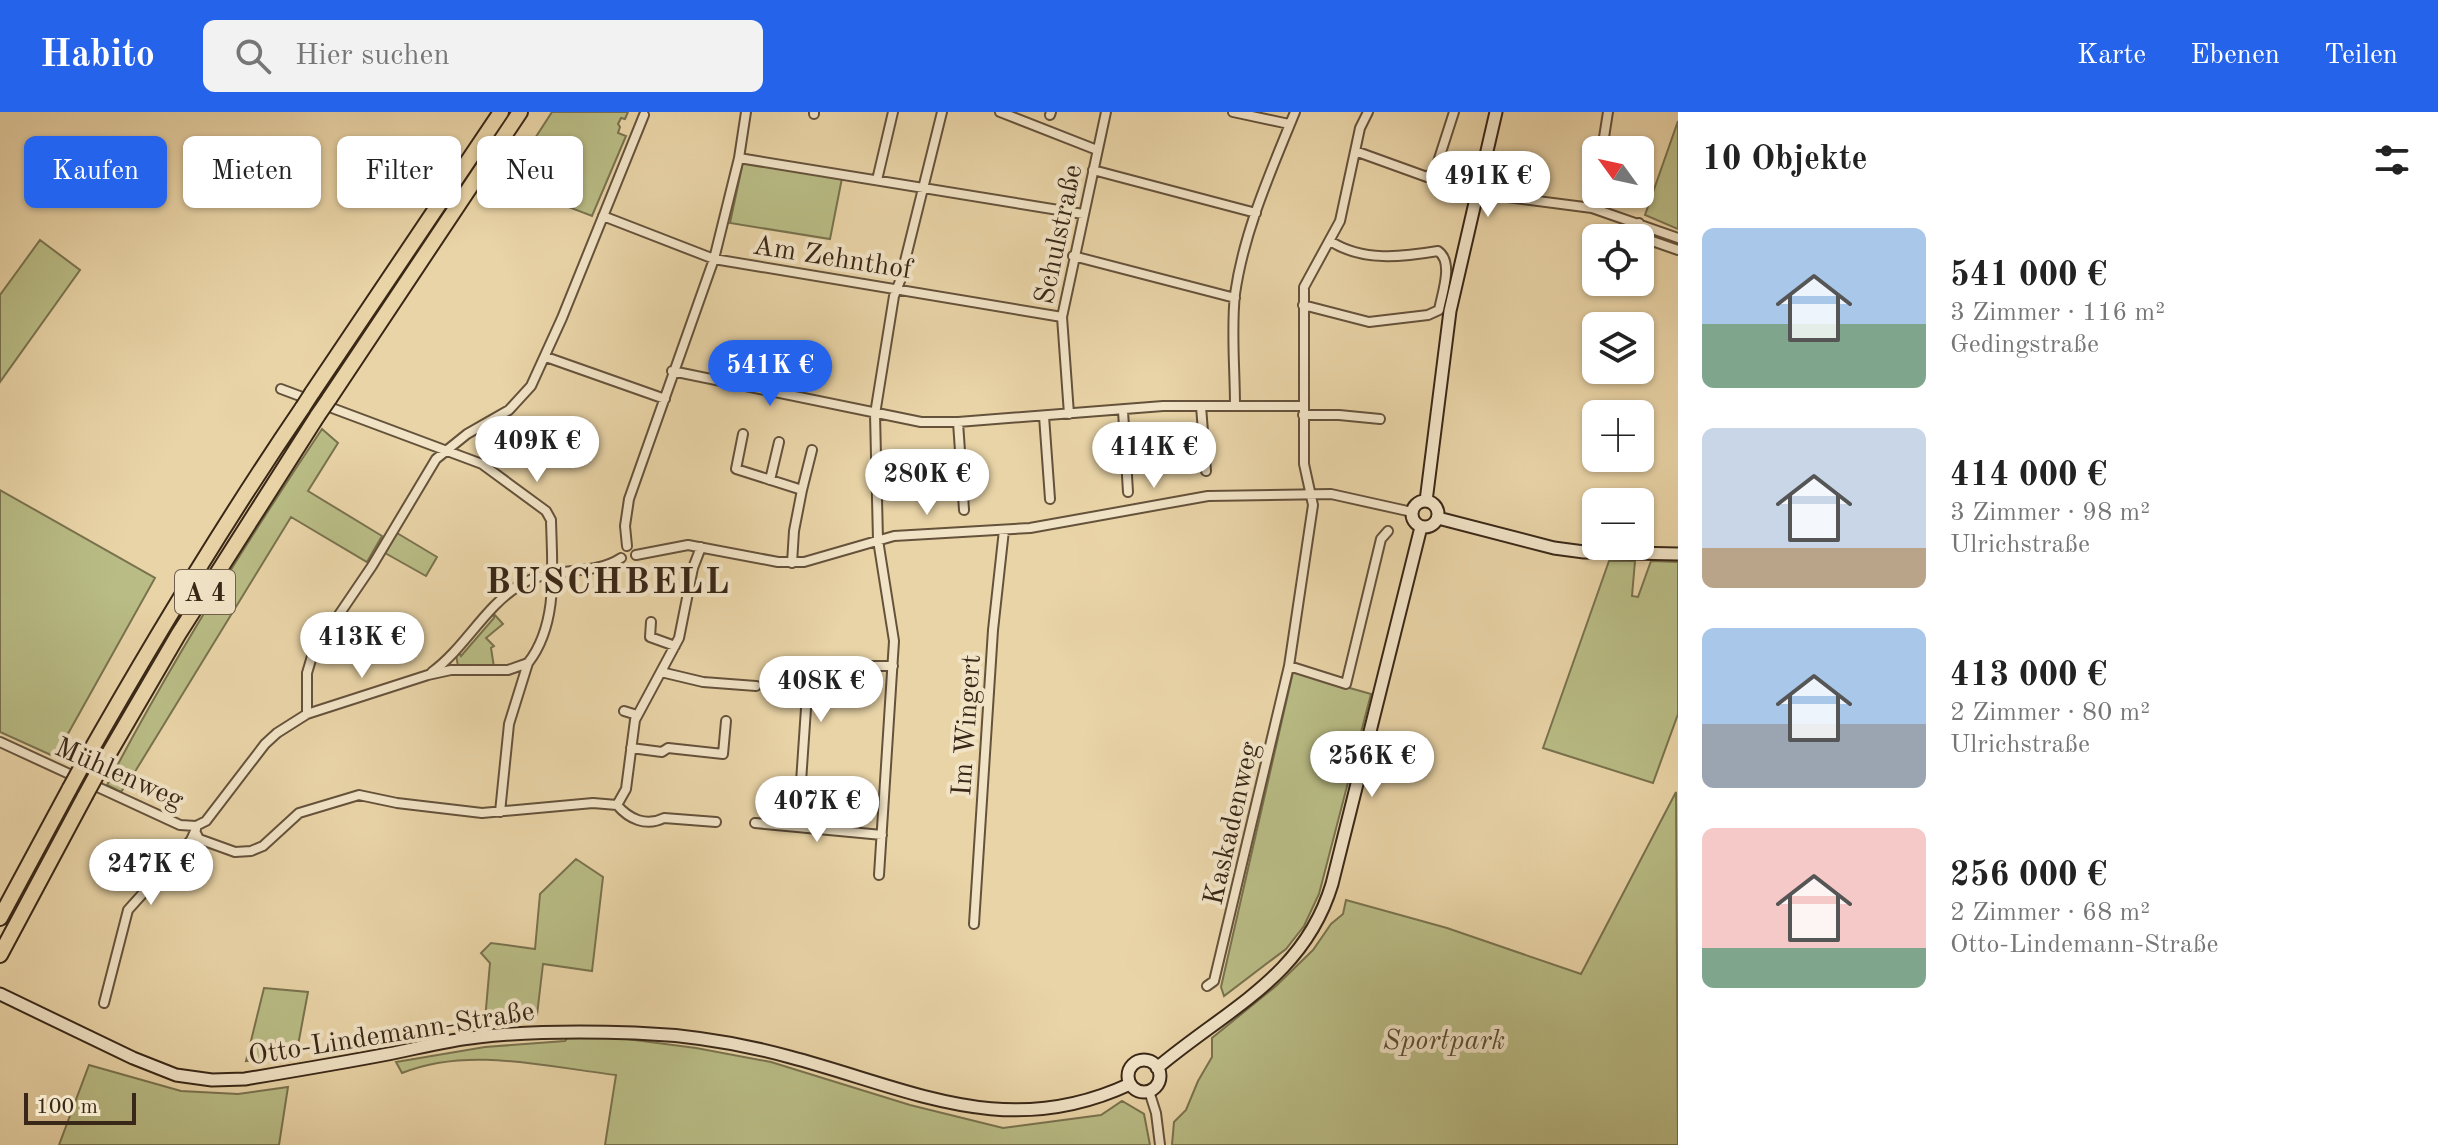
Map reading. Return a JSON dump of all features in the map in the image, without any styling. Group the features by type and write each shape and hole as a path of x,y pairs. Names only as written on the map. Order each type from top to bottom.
{"highway":[{"name":"A 4","path":"0,918 149,648 257,473 501,112"},
{"name":"A 4","path":"0,955 97,774 178,635 318,415 520,112"}],"street":[{"path":"627,546 625,526 629,499 714,259 739,158 746,112"},
{"path":"877,180 893,112"},
{"path":"879,875 894,635 878,540 875,414 894,296 942,112"},
{"path":"1000,112 1097,150"},
{"name":"Schulstraße","path":"1069,414 1062,317 1106,112"},
{"path":"1233,112 1289,124"},
{"path":"1235,406 1235,298 1262,190 1295,112"},
{"name":"Kaskadenweg","path":"1207,986 1214,981 1229,924 1289,666 1313,505 1304,464 1304,287 1340,221 1360,128 1368,112"},
{"path":"1355,151 1421,175 1432,175 1454,112"},
{"path":"1426,501 1450,311 1496,112"},
{"path":"1604,136 1608,112"},
{"path":"307,714 307,673 313,653 372,566 436,459 467,434 498,418 520,400 546,357 644,115"},
{"path":"739,158 1083,214"},
{"path":"1093,170 1256,213"},
{"path":"1476,193 1582,207"},
{"path":"1592,208 1678,238"},
{"name":"Am Zehnthof","path":"603,216 714,259 1062,317"},
{"path":"1639,223 1635,235 1678,250"},
{"path":"1303,305 1369,322 1428,315 1439,310 1447,262 1442,253 1369,256 1330,241"},
{"path":"1073,256 1235,298"},
{"path":"546,357 665,399"},
{"path":"672,371 921,422 958,422 1163,406 1235,406 1380,419"},
{"path":"281,389 482,464 546,511 551,520 553,572 548,614 528,663 509,724 500,812"},
{"path":"1201,406 1206,471"},
{"path":"1123,411 1128,492"},
{"path":"1044,416 1050,499"},
{"path":"958,422 964,510"},
{"path":"743,434 736,469 802,490"},
{"path":"770,480 779,442"},
{"path":"792,563 794,531 812,450"},
{"path":"621,558 628,562 636,555 683,546 792,563 828,557 878,540 919,533 1051,525 1208,496 1331,494 1412,512"},
{"path":"1426,501 1437,509 1438,518 1433,525 1421,527 1415,523 1412,512 1417,504 1426,501"},
{"path":"1438,518 1554,548 1584,552 1678,554"},
{"path":"1157,1068 1281,971 1300,951 1321,917 1336,870 1421,527"},
{"name":"Im Wingert","path":"974,924 993,630 1004,530"},
{"path":"1289,666 1346,684 1381,539 1388,531"},
{"path":"627,546 632,547 636,555"},
{"path":"621,558 621,550 627,546"},
{"path":"617,805 626,789 637,715 675,646 693,568 701,547"},
{"path":"428,675 510,592 529,580 553,572 609,564 621,558"},
{"path":"651,622 650,637 675,646"},
{"path":"449,657 450,665 458,671"},
{"path":"428,675 458,671 505,671 528,663"},
{"path":"791,682 860,666 893,666"},
{"path":"661,672 703,682 756,686"},
{"name":"Mühlenweg","path":"0,742 196,830 277,733 307,714 428,675"},
{"path":"798,826 808,679"},
{"path":"624,711 637,715"},
{"path":"631,748 662,752 668,748 723,754 726,721"},
{"path":"196,830 199,839 227,849 241,852 257,849 299,813 359,795 397,803 482,813 593,803 617,805 634,820 659,822 664,818 716,822"},
{"path":"755,823 882,835"},
{"path":"104,1003 128,910 196,830"},
{"name":"Otto-Lindemann-Straße","path":"0,994 133,1058 176,1075 212,1080 245,1079 474,1037 578,1031 638,1033 736,1045 788,1056 928,1097 1007,1111 1042,1111 1069,1106 1098,1099 1130,1084"},
{"path":"1138,1061 1149,1061 1157,1068 1158,1082 1149,1091 1140,1092 1130,1084 1130,1068 1138,1061"},
{"path":"1149,1091 1156,1113 1160,1145"}],"green space":[{"path":"552,112 628,112 618,124 618,133 626,136 592,216 571,208 583,208 583,136 536,136"},
{"path":"1678,121 1678,229 1645,215 1647,208 1654,208 1654,189"},
{"path":"743,162 842,178 830,239 730,223"},
{"path":"40,240 80,270 0,382 0,295"},
{"path":"322,429 338,443 308,491 382,536 367,562 291,517 121,792 107,785 210,604"},
{"path":"0,490 155,578 60,748 51,755 0,732"},
{"path":"397,533 437,557 426,576 385,553"},
{"path":"1609,561 1635,561 1632,596 1638,597 1651,561 1678,562 1678,714 1653,783 1543,748"},
{"path":"493,613 503,624 486,638 494,646 491,648 494,667 458,666 456,655 459,653 461,656 494,618"},
{"path":"1293,672 1371,694 1319,894 1304,926 1286,949 1224,996 1221,987"},
{"name":"Sportpark","path":"1676,792 1678,1145 1172,1145 1174,1122 1186,1110 1212,1057 1212,1038 1276,986 1313,950 1331,924 1343,914 1346,900 1447,928 1581,974"},
{"path":"576,859 603,877 592,971 543,964 537,1015 485,1020 490,963 481,953 491,943 535,949 540,894"},
{"path":"264,988 308,992 296,1056 246,1061"},
{"path":"569,1036 619,1038 771,1062 910,1105 1003,1128 1101,1115 1122,1101 1144,1114 1150,1145 605,1145 616,1075 481,1060 427,1065 402,1073 396,1062 485,1047 565,1041"},
{"path":"89,1065 181,1091 238,1094 288,1087 279,1145 59,1145"}],"district":[{"name":"BUSCHBELL","path":"608,580"}]}
